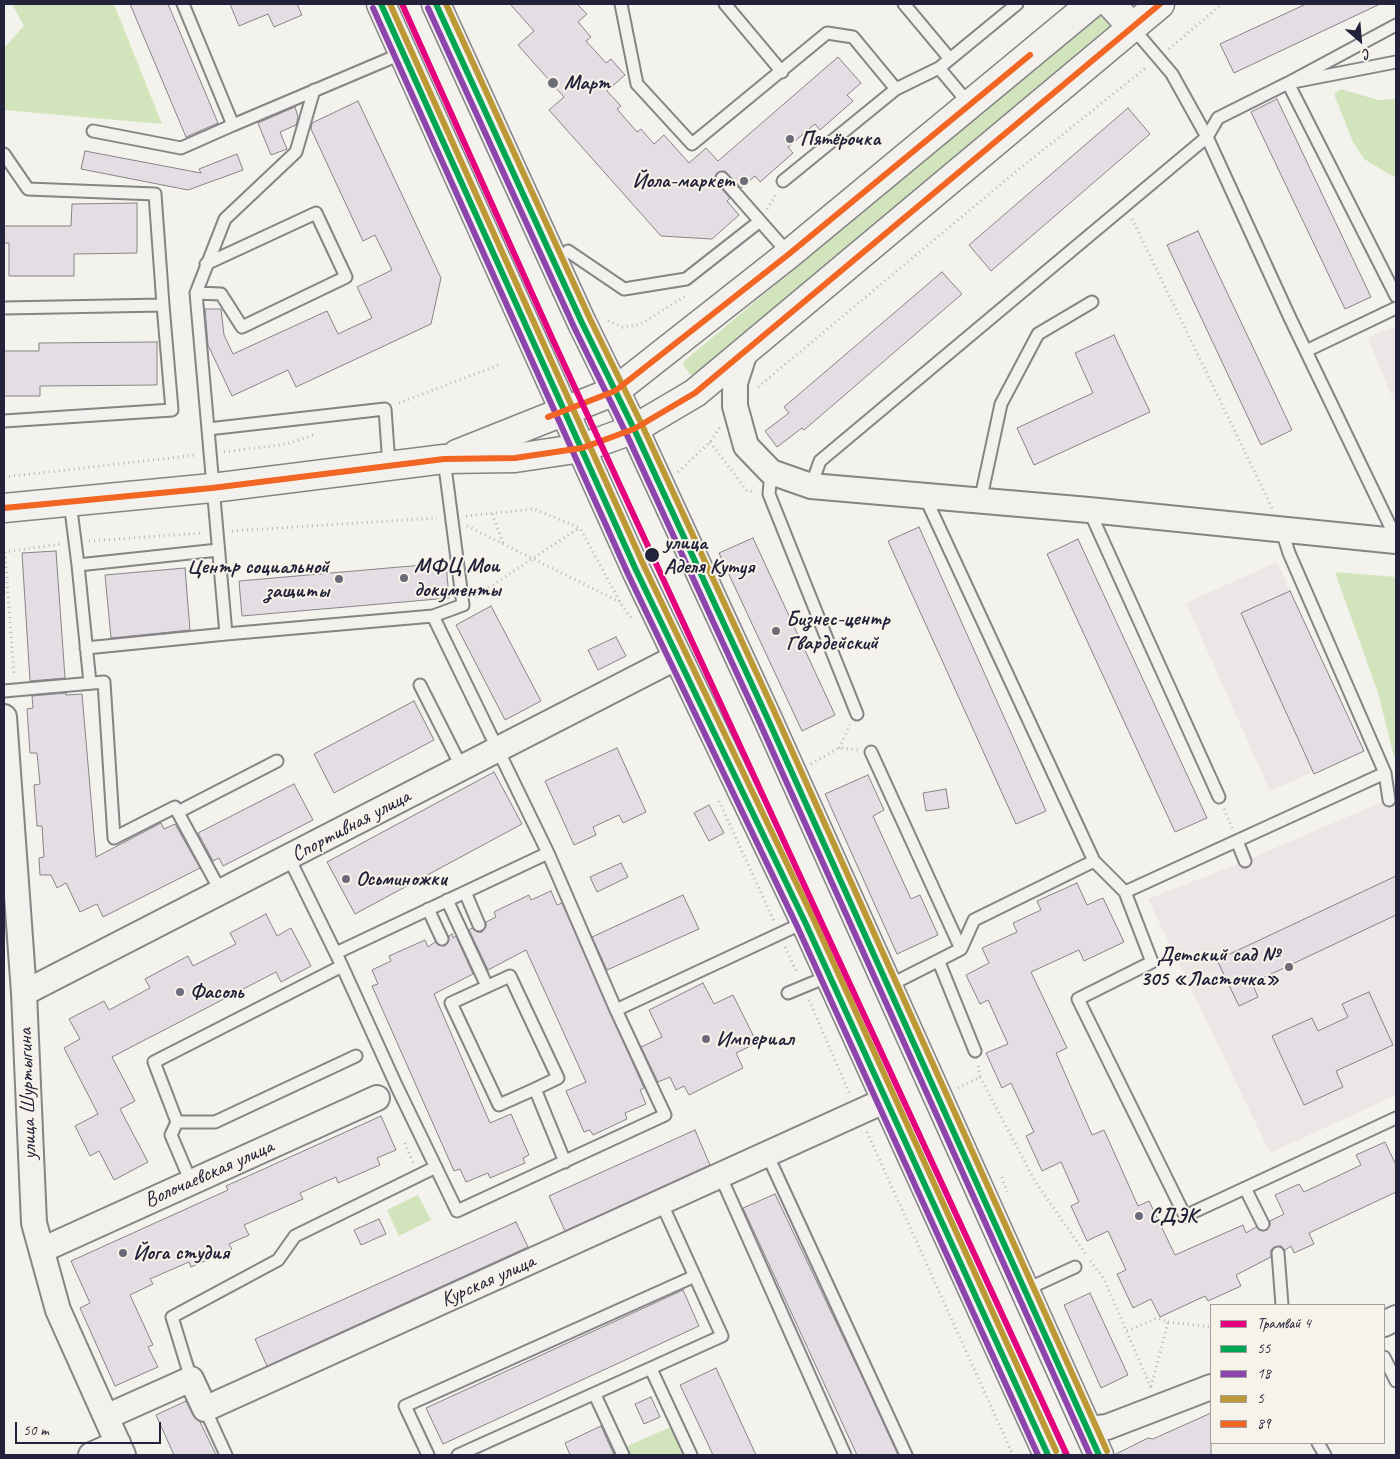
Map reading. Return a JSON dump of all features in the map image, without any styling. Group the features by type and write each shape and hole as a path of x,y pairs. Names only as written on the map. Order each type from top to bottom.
{"main road":[{"path":"380,4 677,657 805,922 1048,1455"},
{"path":"436,4 615,391 634,428 1099,1455"},
{"path":"444,459 615,391 789,254 1091,4"},
{"path":"1111,4 1132,27"},
{"path":"4,508 212,488 389,468 444,459 515,458 582,448 634,428 695,393 1160,4"}],"street":[{"path":"745,352 735,383 735,406 746,446 771,472 811,486 925,498 1089,510 1282,531 1396,540"},
{"name":"Спортивная улица","path":"24,993 677,657"},
{"name":"улица Шуртыгина","path":"4,717 24,993 34,1223 58,1310 120,1449"},
{"name":"Волочаевская улица","path":"42,1250 387,1093"},
{"name":"Курская улица","path":"205,1409 886,1100"},
{"path":"106,1417 191,1379 205,1409"},
{"path":"1087,1429 1108,1427 1155,1397 1210,1387"},
{"path":"91,1455 120,1449"}],"lane":[{"path":"182,4 233,125"},
{"path":"621,4 637,84 700,153"},
{"path":"725,4 782,72"},
{"path":"904,4 950,59"},
{"path":"783,181 896,89 939,68 1016,4"},
{"path":"811,486 820,460 1207,137 1218,118 1396,25"},
{"path":"1132,27 1172,74 1207,137 1396,540"},
{"path":"692,144 782,72 827,33 852,37 896,89"},
{"path":"92,131 181,148 403,53"},
{"path":"1288,83 1396,62"},
{"path":"939,68 970,105"},
{"path":"1288,83 1396,296"},
{"path":"226,634 196,293 225,219 296,152 314,90"},
{"path":"4,154 28,189 155,194 172,410 4,421"},
{"path":"722,178 789,254"},
{"path":"196,293 221,294 242,327 346,277 316,213 206,264"},
{"path":"568,251 624,289 686,279 760,221"},
{"path":"980,502 1001,404 1038,334 1092,302"},
{"path":"4,308 163,305"},
{"path":"1306,351 1396,308"},
{"path":"208,429 385,409 389,468"},
{"path":"86,648 433,616 463,605 444,459"},
{"path":"771,472 769,494 857,714"},
{"path":"925,498 1094,862 1125,892 1152,962 1078,999 1185,1216 1396,1118"},
{"path":"70,502 90,684"},
{"path":"1089,510 1219,797"},
{"path":"1282,531 1293,562 1385,773 1389,800"},
{"path":"78,564 218,550"},
{"path":"289,858 342,966 387,1093 436,1167 457,1211 665,1115 616,1010 548,853 433,616"},
{"path":"4,691 104,682 114,838 175,807 221,892"},
{"path":"420,685 462,768"},
{"path":"871,752 961,949"},
{"path":"178,812 277,761"},
{"path":"1125,892 1385,773"},
{"path":"1237,840 1245,861"},
{"path":"336,952 548,853"},
{"path":"888,986 939,962 961,949 974,920 1094,862"},
{"path":"465,892 479,925"},
{"path":"447,900 487,986"},
{"path":"428,909 442,938"},
{"path":"616,1010 805,922"},
{"path":"939,962 975,1051"},
{"path":"191,1182 171,1135 177,1122 154,1062 342,966"},
{"path":"510,976 558,1078 535,1089 499,1105 451,1003 510,976"},
{"path":"788,993 830,976"},
{"path":"177,1122 215,1122 356,1056"},
{"path":"535,1089 565,1162"},
{"path":"767,1154 906,1455"},
{"path":"191,1379 172,1317 278,1260 295,1236 436,1167"},
{"path":"720,1175 846,1455"},
{"path":"1245,1188 1263,1224"},
{"path":"458,1455 488,1450 595,1395 722,1336 661,1202"},
{"path":"1278,1253 1282,1304"},
{"path":"1025,1290 1075,1267"},
{"path":"428,1455 405,1406 695,1276"},
{"path":"1385,1359 1396,1381"},
{"path":"651,1369 691,1455"},
{"path":"595,1395 623,1455"},
{"path":"205,1409 226,1455"},
{"path":"1319,1444 1325,1455"}],"path":[{"path":"678,473 710,442 735,406 1013,174 1158,58 1222,4"},
{"path":"760,221 783,181"},
{"path":"1125,205 1282,531"},
{"path":"4,477 287,444"},
{"path":"451,518 534,509 580,528 620,602 634,622"},
{"path":"492,514 504,545"},
{"path":"451,518 620,602"},
{"path":"463,605 580,528"},
{"path":"804,768 839,748 857,714"},
{"path":"839,748 871,752"},
{"path":"1219,797 1237,840"},
{"path":"718,800 1013,1455"},
{"path":"975,1051 980,1077 1036,1183 1104,1279 1155,1397"},
{"path":"954,1090 980,1077"},
{"path":"402,1135 416,1168 408,1181"},
{"path":"1127,1331 1157,1318 1168,1322 1210,1327"},
{"path":"1155,1397 1168,1322"}],"shaded area":[{"path":"1396,326 1396,406 1368,338"},
{"path":"1277,562 1361,750 1270,791 1186,603"},
{"name":"Детский сад № 305 «Ласточка»","path":"1396,796 1396,1095 1270,1153 1148,899 1245,861"}],"green space":[{"path":"12,4 114,4 162,124 4,110 4,48 24,26"},
{"path":"1101,11 1115,26 741,339 691,376 682,363"},
{"path":"1341,89 1378,100 1396,99 1396,178 1364,159 1353,142 1334,94"},
{"path":"1335,572 1396,577 1396,755 1394,757 1379,696"},
{"path":"418,1195 431,1220 399,1236 387,1210"},
{"path":"671,1427 684,1455 631,1455 627,1446"}],"building":[{"path":"130,4 168,4 218,123 186,137"},
{"path":"230,4 297,4 302,15 274,27 268,14 239,26"},
{"path":"510,4 577,4 587,14 578,22 591,37 586,41 606,63 611,59 625,75 607,91 621,106 617,109 637,132 641,129 654,144 664,135 689,163 706,148 718,161 838,57 861,83 847,95 853,101 820,130 815,124 788,147 793,153 760,182 755,176 741,188 725,171 717,173 716,183 730,198 727,201 739,215 712,239 661,236 549,110 564,97 518,45 534,31"},
{"path":"1306,4 1380,4 1234,73 1220,44"},
{"path":"1277,99 1371,297 1345,309 1251,112"},
{"path":"358,101 441,278 431,324 296,387 288,370 232,396 208,345 205,309 221,309 224,335 233,354 327,311 338,334 372,318 357,287 392,270 375,235 363,241 311,129 312,123"},
{"path":"295,107 298,117 296,125 280,132 287,149 271,155 258,123"},
{"path":"1128,108 1150,134 991,271 969,245"},
{"path":"85,151 201,173 199,169 237,154 243,170 188,190 81,169"},
{"path":"137,203 137,253 74,254 74,276 9,276 9,243 4,243 4,226 71,226 72,204"},
{"path":"1198,231 1292,430 1261,445 1167,245"},
{"path":"942,272 962,294 804,430 802,428 777,447 765,431 789,413 784,407"},
{"path":"1114,335 1150,412 1034,465 1017,428 1093,393 1075,353"},
{"path":"157,342 157,385 40,386 40,396 4,396 4,351 39,351 39,343"},
{"path":"919,527 1046,811 1016,824 888,541"},
{"name":"Бизнес-центр Гвардейский","path":"753,538 835,715 802,731 719,553"},
{"path":"1078,539 1207,818 1175,832 1047,554"},
{"path":"56,551 65,678 30,681 22,553"},
{"path":"446,563 449,598 242,616 239,581"},
{"path":"185,568 190,630 111,638 105,575"},
{"path":"1290,591 1364,751 1314,774 1241,613"},
{"path":"491,606 541,701 505,720 456,625"},
{"path":"616,637 626,656 598,670 588,650"},
{"path":"66,693 66,695 82,694 96,857 161,823 164,829 175,824 200,868 103,917 97,904 80,912 66,883 57,888 51,875 40,875 39,858 44,857 42,826 37,826 34,785 40,784 37,753 30,753 27,709 33,708 32,696"},
{"path":"414,701 434,740 334,793 314,754"},
{"path":"617,748 646,812 623,823 619,815 593,827 596,835 574,845 545,781"},
{"path":"494,772 522,824 355,914 327,862"},
{"path":"868,775 884,810 873,816 911,899 920,895 938,935 897,954 825,794"},
{"path":"294,784 313,820 223,866 219,858 213,861 198,833"},
{"path":"946,789 949,808 926,811 923,793"},
{"path":"709,805 724,833 709,841 694,813"},
{"path":"621,863 628,877 597,892 590,877"},
{"path":"1396,876 1396,915 1252,983 1258,997 1239,1006 1217,960"},
{"path":"1077,883 1087,905 1103,898 1124,942 1084,961 1079,950 1031,972 1067,1048 1056,1053 1092,1135 1104,1130 1138,1206 1149,1201 1175,1255 1243,1225 1246,1233 1256,1227 1262,1231 1267,1230 1270,1221 1284,1214 1275,1195 1299,1184 1304,1192 1361,1165 1356,1155 1385,1142 1396,1165 1396,1192 1309,1233 1314,1244 1294,1253 1291,1246 1285,1250 1281,1246 1274,1247 1271,1250 1271,1257 1236,1275 1241,1286 1208,1301 1205,1296 1160,1317 1151,1299 1133,1308 1117,1274 1126,1270 1108,1231 1087,1241 1071,1206 1079,1202 1061,1162 1042,1171 1026,1136 1034,1132 1011,1083 1002,1088 986,1053 1008,1044 988,1000 980,1004 966,975 989,963 982,948 1017,932 1013,923 1041,910 1037,901"},
{"path":"551,891 557,905 562,903 644,1088 640,1090 646,1104 625,1113 627,1119 593,1135 590,1130 584,1132 566,1091 586,1082 526,950 488,970 469,930 472,928 482,932 486,922 496,917 494,912 529,895 531,900"},
{"path":"683,895 699,929 607,970 592,937"},
{"path":"266,914 277,936 291,928 311,966 281,982 276,972 112,1057 135,1101 120,1109 148,1162 114,1180 99,1151 90,1156 75,1126 98,1114 64,1048 80,1039 69,1019 104,1001 109,1010 150,988 145,979 188,956 193,966 236,944 230,933"},
{"path":"452,934 453,938 456,936 473,974 434,994 490,1123 511,1114 529,1155 523,1158 525,1163 490,1178 488,1173 466,1182 460,1169 454,1171 372,986 378,984 372,970 391,961 389,956 425,940 428,947 435,942 438,945 445,946 448,943 449,936"},
{"name":"Империал","path":"703,983 714,1004 733,995 757,1043 736,1053 743,1068 689,1095 684,1086 676,1090 670,1077 658,1082 641,1047 662,1037 649,1010"},
{"path":"1369,992 1393,1045 1336,1071 1343,1087 1304,1105 1272,1036 1312,1018 1318,1031 1348,1017 1342,1004"},
{"path":"381,1116 396,1150 377,1158 380,1165 338,1183 336,1177 300,1193 303,1199 244,1225 249,1235 229,1244 232,1249 191,1267 189,1262 150,1279 153,1284 130,1295 153,1345 148,1347 158,1367 115,1386 80,1308 90,1303 71,1261 228,1190 226,1186"},
{"path":"695,1130 710,1165 565,1231 549,1196"},
{"path":"775,1194 898,1455 857,1455 743,1208"},
{"path":"379,1219 386,1234 361,1245 354,1230"},
{"path":"516,1222 528,1247 267,1366 255,1339"},
{"path":"683,1290 699,1326 443,1444 426,1408"},
{"path":"1090,1293 1128,1375 1101,1388 1064,1305"},
{"path":"716,1368 756,1455 713,1455 680,1385"},
{"path":"651,1397 660,1417 644,1424 635,1404"},
{"path":"186,1401 193,1415 200,1422 216,1455 174,1455 156,1415"},
{"path":"1210,1413 1211,1455 1114,1455 1148,1438 1153,1439"},
{"path":"601,1426 614,1455 570,1455 565,1443"}],"tram line":[{"name":"4","path":"402,4 552,338 1067,1455"}],"transit line":[{"name":"55","path":"381,4 636,570 805,922 1048,1455"},
{"name":"5","path":"390,4 644,566 813,918 1056,1451"},
{"name":"55","path":"436,4 582,323 634,429 766,715 1099,1455"},
{"name":"5","path":"446,4 590,319 642,425 774,711 1107,1451"},
{"name":"89","path":"4,508 212,488 444,459 515,458 582,448 634,429 695,393 1160,4"},
{"name":"18","path":"373,8 628,574 797,926 1038,1455"},
{"name":"18","path":"428,8 574,327 626,433 758,719 1090,1455"},
{"name":"89","path":"548,417 615,391 789,254 1030,55"}],"place":[{"name":"Март","path":"553,83"},
{"name":"Пятёрочка","path":"790,139"},
{"name":"Йола-маркет","path":"744,181"},
{"name":"улица Аделя Кутуя","path":"652,555"},
{"name":"МФЦ Мои документы","path":"404,578"},
{"name":"Центр социальной защиты","path":"339,579"},
{"name":"Бизнес-центр Гвардейский","path":"776,631"},
{"name":"Осьминожки","path":"346,879"},
{"name":"Детский сад № 305 «Ласточка»","path":"1289,967"},
{"name":"Фасоль","path":"180,992"},
{"name":"Империал","path":"706,1039"},
{"name":"СДЭК","path":"1139,1216"},
{"name":"Йога студия","path":"123,1253"}]}
